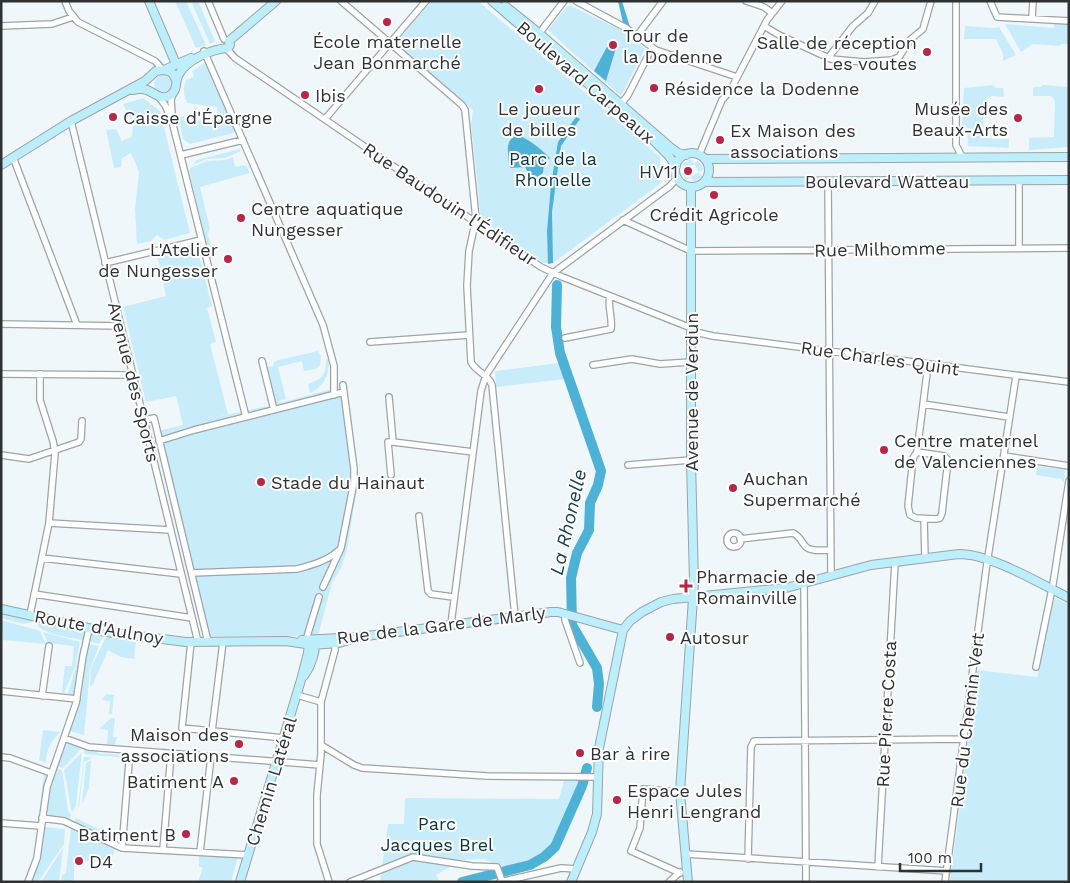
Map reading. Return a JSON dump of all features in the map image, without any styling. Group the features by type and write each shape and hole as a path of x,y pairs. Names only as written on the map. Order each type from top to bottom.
{"main road":[{"path":"149,1 176,64"},
{"path":"1,165 71,121 159,71 225,44 276,1"},
{"name":"Boulevard Carpeaux","path":"492,1 622,104 673,150 686,154"},
{"name":"Boulevard Carpeaux","path":"500,1 652,139 676,166"},
{"path":"176,80 188,63 205,53"},
{"path":"122,93 139,89 165,97 173,93 177,86 173,74 159,71"},
{"path":"155,94 149,84 159,71"},
{"path":"692,153 702,157 709,171 704,182 698,186 683,185 677,178 676,166 679,160 686,154 692,153"},
{"name":"Boulevard Watteau","path":"702,157 1069,157"},
{"name":"Boulevard Watteau","path":"704,182 1069,180"},
{"name":"Avenue de Verdun","path":"688,882 683,871 686,854 680,792 693,597 691,187"},
{"path":"571,882 596,821 599,801 600,743 623,630 634,617 654,605 673,599 777,590 863,567 963,554 988,559 1069,598"},
{"name":"Route d'Aulnoy","path":"1,609 89,629 136,637 194,642 311,642"},
{"name":"Rue de la Gare de Marly","path":"311,642 335,641 359,636 551,612 566,614 623,630"},
{"name":"Chemin Latéral","path":"240,882 297,695 302,680 310,666 311,642"}],"street":[{"path":"65,1 67,9 72,16 85,26 155,62 159,71"},
{"path":"208,1 225,44"},
{"path":"341,1 465,108 476,222 468,255 467,290 471,363 486,375 492,384 515,616"},
{"path":"325,119 426,1"},
{"path":"538,36 564,1"},
{"path":"576,1 624,26 652,48 738,77"},
{"path":"636,37 663,1"},
{"path":"746,1 764,7 772,13"},
{"path":"702,157 722,100 738,77 764,26 782,1"},
{"path":"828,58 853,26 867,15 875,1"},
{"path":"764,26 828,58 864,62 896,59 910,40 923,29 931,1"},
{"path":"946,158 954,151 956,145 956,1"},
{"path":"990,1 997,17 1069,21"},
{"path":"1032,18 1033,1"},
{"path":"1,26 52,24 72,16"},
{"name":"Rue Baudouin l'Édifieur","path":"225,44 235,58 542,267 691,329"},
{"path":"622,104 652,48"},
{"path":"205,53 324,329 334,366 334,395"},
{"path":"173,93 171,101 172,121 246,417"},
{"path":"155,94 164,103 172,121"},
{"name":"Avenue des Sports","path":"71,121 192,618 194,642"},
{"path":"180,155 243,140"},
{"path":"956,145 960,153 966,158"},
{"path":"13,157 77,325"},
{"path":"451,624 453,597 482,386 486,375 553,273 670,186 677,178"},
{"path":"1019,180 1019,248"},
{"path":"828,181 831,576"},
{"path":"624,220 691,251"},
{"path":"106,264 201,240"},
{"name":"Rue Milhomme","path":"691,251 1069,248"},
{"path":"565,338 611,329 608,304 610,296"},
{"path":"1,324 121,326"},
{"name":"Rue Charles Quint","path":"691,329 713,336 1069,382"},
{"path":"370,342 469,335"},
{"path":"593,365 632,359 660,364 691,362"},
{"path":"262,361 274,410"},
{"path":"916,452 944,456 948,462 942,515 936,519 913,517 908,509 913,458 916,452 928,365"},
{"path":"1,374 133,375"},
{"path":"30,615 49,523 55,450 40,400 40,374"},
{"name":"Rue du Chemin Vert","path":"945,882 988,559 1016,376"},
{"path":"323,587 341,548 354,476 343,385"},
{"path":"159,441 344,392"},
{"path":"389,397 393,442"},
{"path":"923,404 1010,417"},
{"path":"144,420 153,417 208,642"},
{"path":"1,455 28,458 80,442 82,421"},
{"path":"391,475 388,442 473,452"},
{"path":"1004,456 1069,466"},
{"path":"628,465 691,460"},
{"path":"1036,667 1052,590 1069,482"},
{"path":"419,516 428,591 433,594 453,597"},
{"path":"924,519 925,558"},
{"path":"49,523 170,530"},
{"path":"740,539 792,533 798,535 807,548 831,550"},
{"path":"192,573 297,569 313,565 333,555 341,548"},
{"path":"42,558 181,574"},
{"name":"Rue Pierre Costa","path":"878,867 894,562"},
{"path":"804,584 806,882"},
{"path":"34,594 192,618"},
{"path":"311,642 319,597"},
{"path":"566,614 566,620 580,662"},
{"path":"28,882 36,860 46,790 77,699 89,629"},
{"path":"329,882 318,852 316,840 316,794 322,746 321,702 335,651 335,641"},
{"path":"194,642 182,728 284,738"},
{"path":"212,731 223,642"},
{"path":"42,696 49,646"},
{"path":"1,691 77,699"},
{"path":"297,695 321,702"},
{"path":"64,738 88,747 320,765"},
{"path":"748,859 751,747 755,741 964,739"},
{"path":"322,746 362,768 487,776 598,777"},
{"path":"122,848 130,750"},
{"path":"163,850 171,754"},
{"path":"1,756 51,773"},
{"path":"200,852 211,758"},
{"path":"680,792 644,789 640,831 631,851 683,871"},
{"path":"42,818 62,820 122,848 248,855"},
{"path":"1,823 41,826"},
{"path":"686,854 947,871"},
{"path":"350,882 413,857 468,865 496,866 501,880 561,868 576,869"},
{"path":"669,882 683,871"}],"green space":[{"path":"175,1 186,1 206,45 196,48"},
{"path":"191,1 198,1 215,41 210,44"},
{"name":"Parc de la Rhonelle","path":"432,1 478,1 660,157 660,184 553,263 543,263 481,220 471,124 473,110 397,45 398,40"},
{"path":"571,6 627,33 645,49 621,96 548,30 566,7"},
{"path":"1054,23 1069,24 1069,44 1061,44 1060,46 1033,44 1021,52 1005,24 1054,28"},
{"path":"965,26 999,27 1016,55 1003,61 1003,54 996,39 964,39"},
{"path":"206,62 235,131 190,144 183,139 179,117 184,116 184,121 218,120 217,107 187,103 184,94 186,80 194,77 192,71"},
{"path":"163,75 169,78 172,84 169,90 163,93 157,90 154,84 157,78"},
{"path":"993,85 996,88 1003,88 1004,97 992,96 985,100 983,108 984,134 985,137 994,139 1009,139 1009,148 968,146 967,127 962,127 964,88"},
{"path":"1043,85 1069,87 1069,147 1029,150 1029,138 1054,137 1055,101 1051,96 1033,96 1033,87 1041,87"},
{"path":"143,98 160,111 190,233 164,240 157,235 151,241 137,244 135,209 139,172 131,153 122,158 121,167 114,168 106,130 116,129 122,141 132,137 133,123 123,104"},
{"path":"240,149 241,151 225,158 207,159 192,165 197,160"},
{"path":"233,157 235,167 246,165 250,173 200,187 210,229 208,234 214,257 210,258 189,170 207,161 226,160"},
{"path":"691,159 694,163 698,161 704,169 699,172 694,164 686,169 682,164"},
{"path":"686,169 691,177 686,180 681,172"},
{"path":"699,172 702,177 694,182 691,177"},
{"path":"193,247 198,251 212,306 207,308 216,342 210,344 228,414 220,416 274,405 265,368 273,366 274,362 279,360 318,351 321,356 320,365 316,369 304,371 302,361 278,367 286,399 279,401 280,403 346,385 359,476 347,550 341,568 332,583 318,636 204,636 154,432 183,425 176,396 146,402 123,307 166,296 157,255"},
{"path":"326,359 329,359 327,375 323,383 310,393 308,384 323,376"},
{"path":"559,363 566,379 496,387 495,371"},
{"path":"1037,466 1064,470 1064,482 1061,479 1036,475"},
{"path":"1054,598 1069,604 1069,882 950,882 977,670 1037,677"},
{"path":"1,613 32,620 32,622 23,624 1,618"},
{"path":"1,620 40,631 46,644 3,640"},
{"path":"34,620 80,630 84,634 83,640 48,632 37,625"},
{"path":"43,632 80,642 75,667 64,693 62,692 65,666 72,666 74,646 48,643"},
{"path":"94,633 104,635 99,644 89,641"},
{"path":"107,635 136,640 134,659 121,657 108,650 92,686 90,685 91,668"},
{"path":"82,642 75,695 67,696 76,667"},
{"path":"88,644 99,646 90,669 84,735 70,731 80,702"},
{"path":"106,694 114,695 112,714 109,714 110,701 102,700"},
{"path":"111,718 115,718 113,737 117,737 115,745 107,744 108,730 99,729"},
{"path":"43,730 61,732 50,745 46,763 39,760"},
{"path":"68,742 83,747 63,768 57,766 65,743"},
{"path":"85,748 97,750 97,753 121,755 124,752 128,755 127,758 84,754"},
{"path":"82,752 76,805 72,813 64,770"},
{"path":"84,757 127,761 92,758 84,762 78,807"},
{"path":"91,760 89,788 82,804 86,763"},
{"path":"56,769 62,770 68,811 71,815 69,820 50,817 48,812 47,800"},
{"path":"44,773 48,776 44,787 40,821 38,821"},
{"name":"Parc Jacques Brel","path":"564,780 581,780 553,843 544,854 531,861 505,867 483,859 462,860 436,875 440,882 380,882 388,824 404,824 405,798 559,799"},
{"path":"76,818 121,840 120,842 115,843 116,840 81,824 80,826 73,823"},
{"path":"44,827 65,829 64,844 38,882 31,882 40,861"},
{"path":"71,828 115,850 108,867 96,861 84,861 84,857 74,857 74,882 61,882 62,876 66,872"},
{"path":"63,848 59,882 41,882"},
{"path":"199,855 238,857 231,882 198,882 203,867 199,867"}],"water":[{"path":"618,1 622,1 630,27 623,23"},
{"path":"608,45 608,48 612,50 616,48 606,81 594,71"},
{"path":"576,117 580,119 561,146 552,212 553,263 548,264 547,231 551,185 558,142"},
{"path":"518,135 535,145 550,158 544,163 543,173 537,177 530,177 525,167 511,168 509,166 508,152 510,140"}],"waterway":[{"name":"La Rhonelle","path":"557,285 556,327 560,353 601,471 598,485 590,503 589,530 577,553 571,578 572,625 597,668 599,684 597,707"},
{"name":"La Rhonelle","path":"462,882 530,865 544,857 555,847 582,786 587,768"}],"place":[{"name":"École maternelle Jean Bonmarché","path":"387,22"},
{"name":"Tour de la Dodenne","path":"613,45"},
{"name":"Salle de réception Les voutes","path":"927,52"},
{"name":"Résidence la Dodenne","path":"654,88"},
{"name":"Le joueur de billes","path":"539,89"},
{"name":"Ibis","path":"305,95"},
{"name":"Caisse d'Épargne","path":"113,117"},
{"name":"Musée des Beaux-Arts","path":"1018,118"},
{"name":"Ex Maison des associations","path":"720,140"},
{"name":"HV11","path":"688,171"},
{"name":"Crédit Agricole","path":"714,195"},
{"name":"Centre aquatique Nungesser","path":"241,218"},
{"name":"L'Atelier de Nungesser","path":"228,259"},
{"name":"Centre maternel de Valenciennes","path":"884,450"},
{"name":"Stade du Hainaut","path":"261,482"},
{"name":"Auchan Supermarché","path":"733,488"},
{"name":"Pharmacie de Romainville","path":"686,586"},
{"name":"Autosur","path":"670,637"},
{"name":"Maison des associations","path":"239,744"},
{"name":"Bar à rire","path":"580,753"},
{"name":"Batiment A","path":"234,781"},
{"name":"Espace Jules Henri Lengrand","path":"617,800"},
{"name":"Batiment B","path":"186,834"},
{"name":"D4","path":"79,861"}]}
